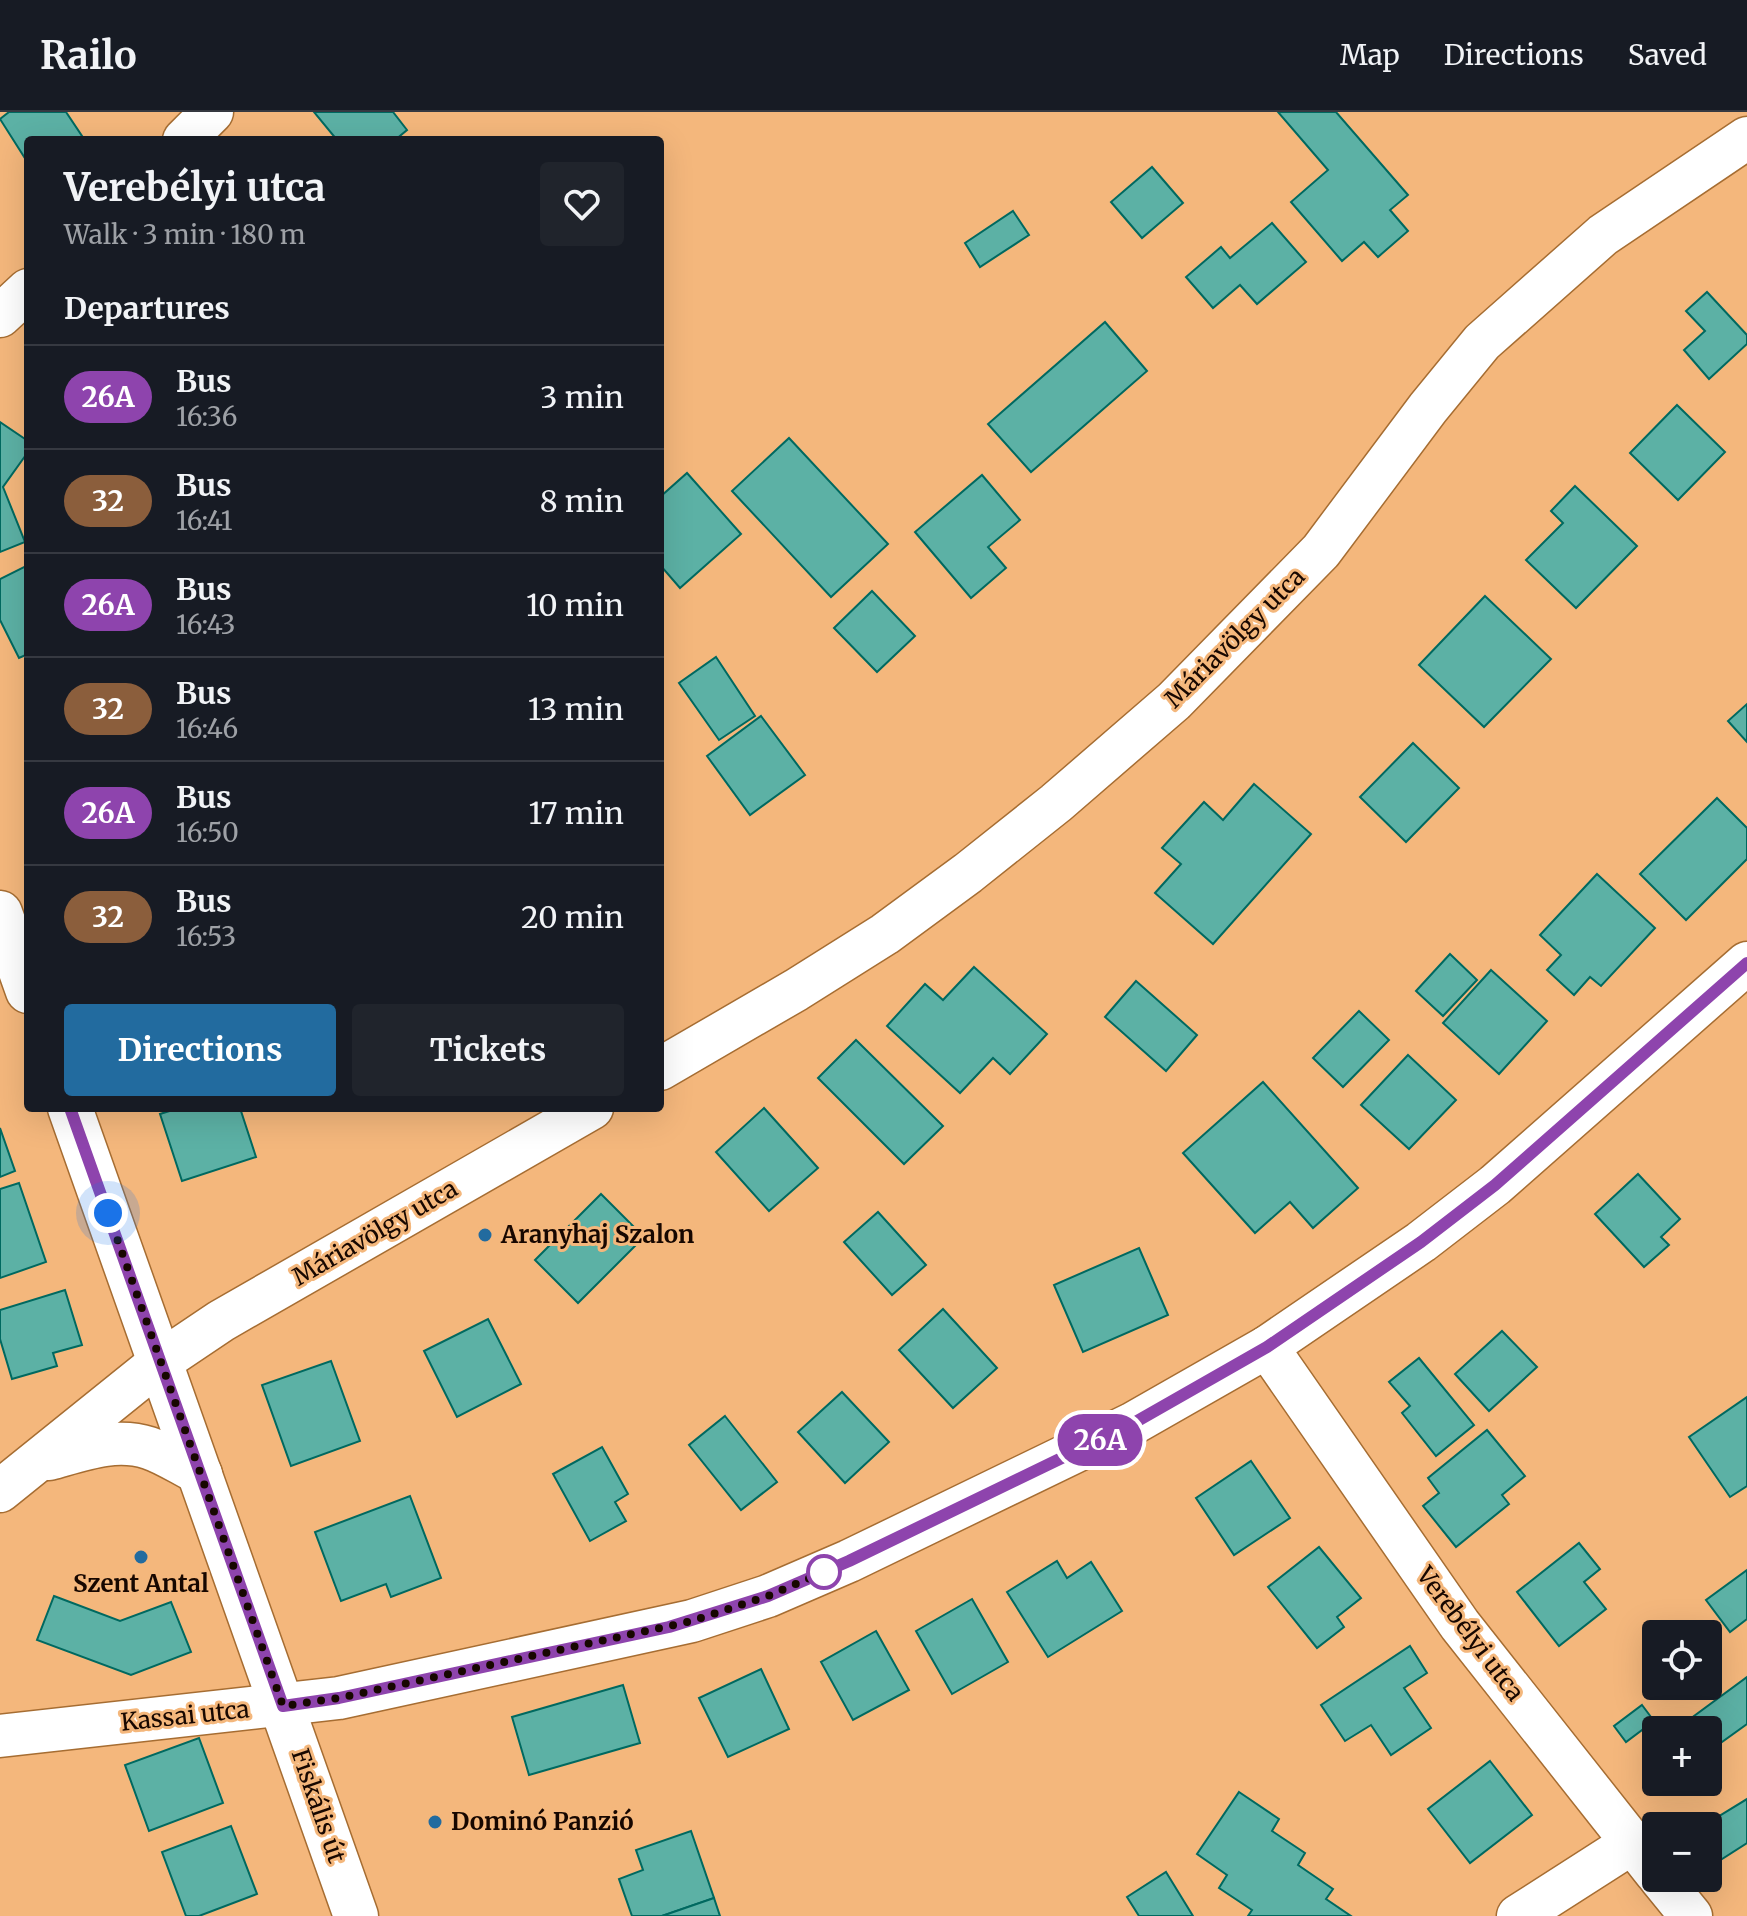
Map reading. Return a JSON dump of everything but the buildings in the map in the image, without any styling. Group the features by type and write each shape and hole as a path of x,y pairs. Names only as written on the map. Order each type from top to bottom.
{"street":[{"path":"188,136 212,112"},
{"name":"Máriavölgy utca","path":"664,1067 885,934 1056,803 1174,701 1321,551 1428,408 1482,342 1603,235 1747,138"},
{"path":"0,316 24,294"},
{"path":"0,913 24,980"},
{"name":"Kassai utca","path":"0,1736 339,1698 598,1644 692,1621 768,1596 849,1561 1132,1424 1267,1347 1421,1242 1495,1185 1747,963"},
{"name":"Fiskális út","path":"71,1112 356,1916"},
{"name":"Máriavölgy utca","path":"0,1491 160,1362 221,1321 585,1112"},
{"name":"Verebélyi utca","path":"1267,1347 1460,1625 1642,1855"},
{"path":"33,1464 101,1444 126,1444 149,1448 201,1474"},
{"path":"1518,1916 1642,1859"},
{"path":"1671,1892 1691,1916"}],"bus line":[{"name":"26A","path":"71,1112 283,1706 339,1698 598,1644 692,1621 768,1596 849,1561 1132,1424 1267,1347 1421,1242 1495,1185 1747,963"}],"place":[{"name":"Aranyhaj Szalon","path":"485,1235"},
{"name":"Szent Antal","path":"141,1557"},
{"name":"Dominó Panzió","path":"435,1822"}],"route":[{"path":"108,1213 283,1706 339,1698 598,1644 692,1621 768,1596 824,1572"}]}
